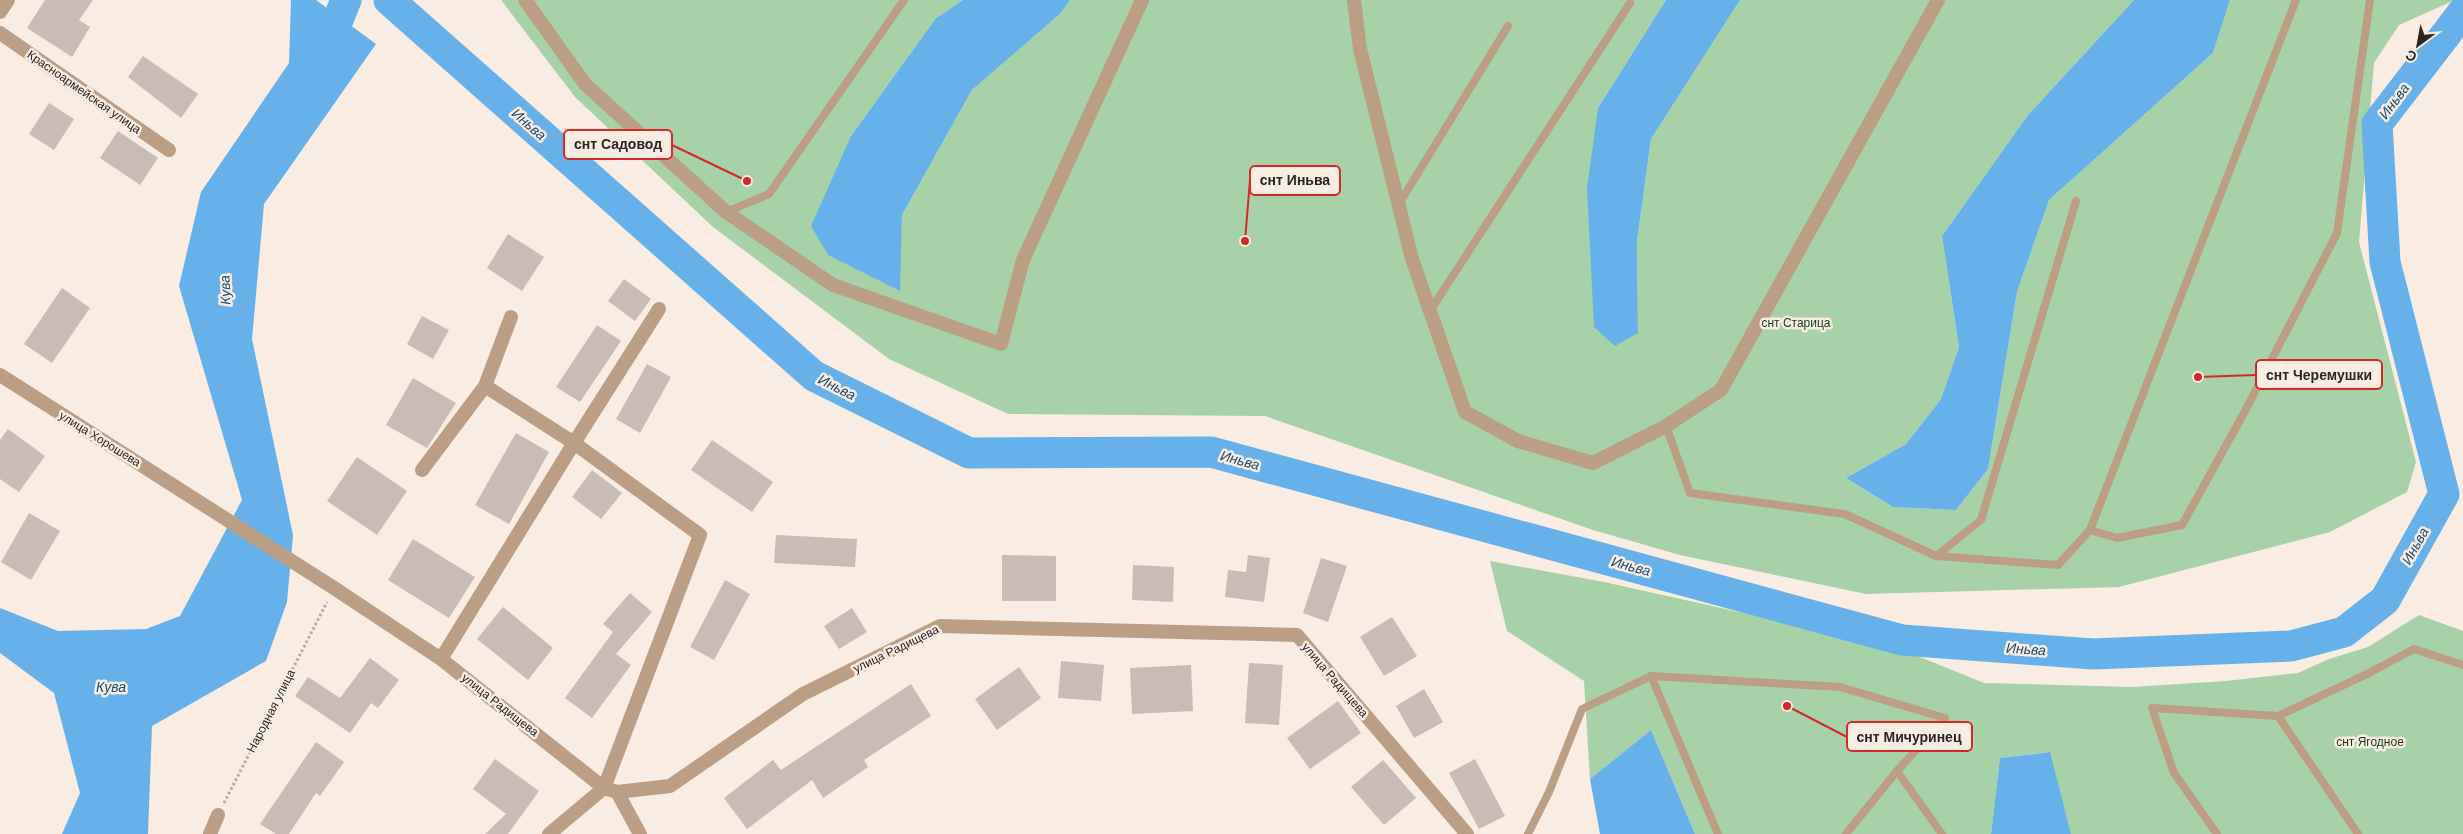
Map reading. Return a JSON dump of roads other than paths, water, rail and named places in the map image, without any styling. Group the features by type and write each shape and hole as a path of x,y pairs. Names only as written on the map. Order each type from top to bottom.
{"street":[{"path":"0,12 8,0"},
{"path":"525,0 585,84 726,212 833,285 1001,344 1023,260 1142,0"},
{"path":"1354,0 1360,50 1412,259 1465,412 1518,441 1593,463 1666,426 1721,390 1938,0"},
{"name":"Красноармейская улица","path":"0,33 169,150"},
{"path":"441,659 659,309"},
{"path":"422,470 485,386 511,317"},
{"name":"улица Хорошева","path":"0,375 334,588"},
{"path":"485,386 574,443 700,535 610,790 549,834"},
{"name":"улица Радищева","path":"334,588 441,659 610,790 670,786 803,694 940,626 1297,635 1467,834"},
{"path":"610,790 640,834"},
{"path":"210,834 218,815"}],"lane":[{"path":"726,212 769,194 904,0"},
{"path":"1666,426 1690,493 1845,514 1936,556 2058,565 2090,530 2296,0"},
{"path":"2090,530 2118,538 2182,525 2244,413 2338,233 2370,0"},
{"path":"1430,311 1630,3"},
{"path":"1399,206 1508,26"},
{"path":"1936,556 1981,520 2076,201"},
{"path":"2217,834 2174,773 2152,708 2278,716 2367,674 2414,649 2463,665"},
{"path":"1651,676 1718,834"},
{"path":"1528,834 1549,792 1582,709 1651,676 1840,687 1945,718 1897,771 1846,834"},
{"path":"2278,716 2358,834"},
{"path":"1897,771 1942,834"}],"water":[{"name":"Кува","path":"291,0 316,0 376,44 264,204 252,339 293,535 287,602 266,661 152,726 148,834 62,834 80,793 54,693 0,653 0,608 58,631 146,629 180,616 242,500 179,286 201,192 289,63"},
{"path":"963,0 1070,0 1061,13 972,90 902,215 900,291 828,255 811,226 851,136 936,18"},
{"path":"1666,0 1740,0 1651,139 1637,241 1638,333 1615,346 1594,327 1587,188 1598,108"},
{"path":"2134,0 2230,0 2213,53 2049,200 2017,292 1988,469 1956,510 1893,507 1846,478 1906,444 1941,399 1959,347 1942,236 2028,115"},
{"path":"1651,730 1695,834 1600,834 1590,779"},
{"path":"2050,752 2071,834 1991,834 2000,758"}],"waterway":[{"name":"Кува","path":"323,57 346,0"},
{"name":"Иньва","path":"389,0 814,376 969,453 1211,452 1902,640 2093,654 2291,646 2344,632 2385,600 2444,494 2385,262 2377,124 2463,12"}],"place":[{"name":"снт Садовод","path":"747,181"},
{"name":"снт Иньва","path":"1245,241"},
{"name":"снт Черемушки","path":"2198,377"},
{"name":"снт Мичуринец","path":"1787,706"}],"park label":[{"name":"снт Старица","path":"1796,323"},
{"name":"снт Ягодное","path":"2370,742"}]}
